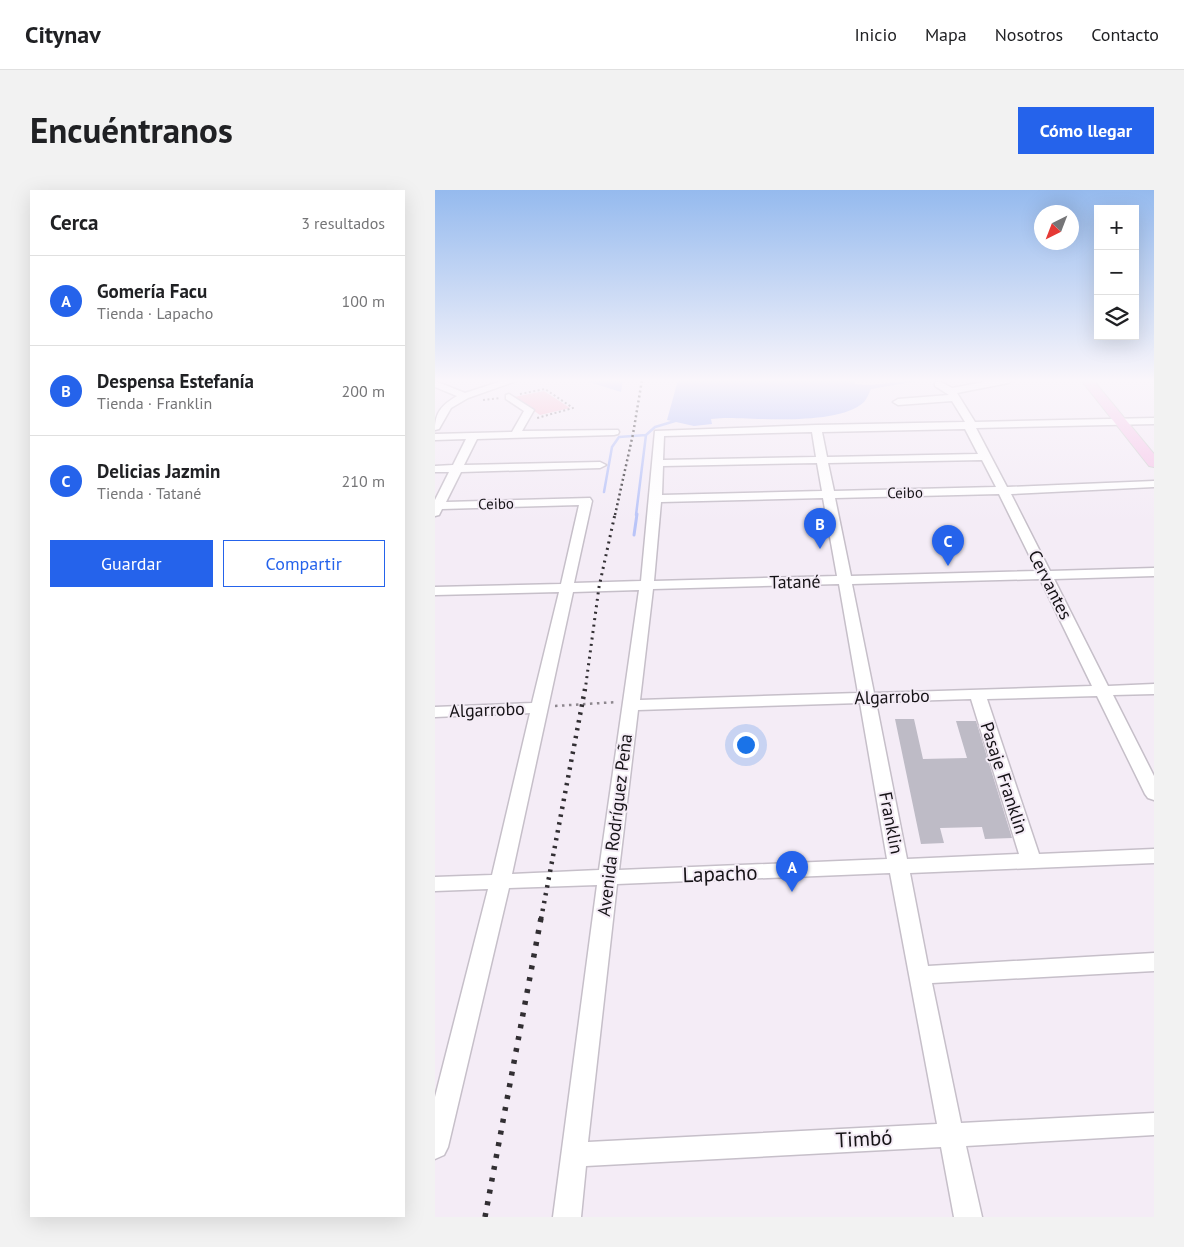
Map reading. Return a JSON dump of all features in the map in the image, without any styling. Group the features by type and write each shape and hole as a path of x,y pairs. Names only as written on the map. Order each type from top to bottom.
{"main road":[{"path":"1130,428 1154,463"},
{"path":"1132,428 1154,449"}],"street":[{"path":"515,435 519,428"},
{"path":"816,428 822,428"},
{"name":"Avenida Rodríguez Peña","path":"567,1217 607,879 647,586 659,433 816,428"},
{"name":"Franklin","path":"816,428 919,975 969,1217"},
{"name":"Cervantes","path":"970,428 1003,490 1154,794"},
{"path":"435,436 614,432"},
{"path":"436,508 473,436"},
{"path":"658,463 985,457"},
{"path":"435,469 600,465"},
{"name":"Ceibo","path":"655,499 1154,484"},
{"name":"Ceibo","path":"436,508 586,501 566,588"},
{"name":"Tatané","path":"435,590 1154,572"},
{"path":"435,1147 500,882 566,588"},
{"name":"Algarrobo","path":"630,705 1154,689"},
{"name":"Pasaje Franklin","path":"978,695 1031,860"},
{"name":"Algarrobo","path":"435,712 539,708"},
{"name":"Lapacho","path":"435,884 607,879 1154,856"},
{"path":"919,975 1154,962"},
{"name":"Timbó","path":"574,1155 1154,1124"}],"path":[{"path":"539,708 583,702 619,702 630,705"}],"building":[{"path":"895,719 914,719 923,759 967,758 956,721 976,721 1012,838 985,839 982,827 940,828 944,843 921,844"}],"waterway":[{"path":"646,435 654,428"},
{"path":"604,492 612,447 619,437 646,435"},
{"path":"636,515 646,435"},
{"path":"634,535 637,514"}],"railway":[{"path":"615,515 634,428"},
{"path":"585,691 599,587 615,514"},
{"path":"541,919 585,689"},
{"path":"485,1217 541,918"}],"place":[{"name":"Despensa Estefanía","path":"820,549"},
{"name":"Delicias Jazmin","path":"948,566"},
{"name":"Gomería Facu","path":"792,892"}]}
